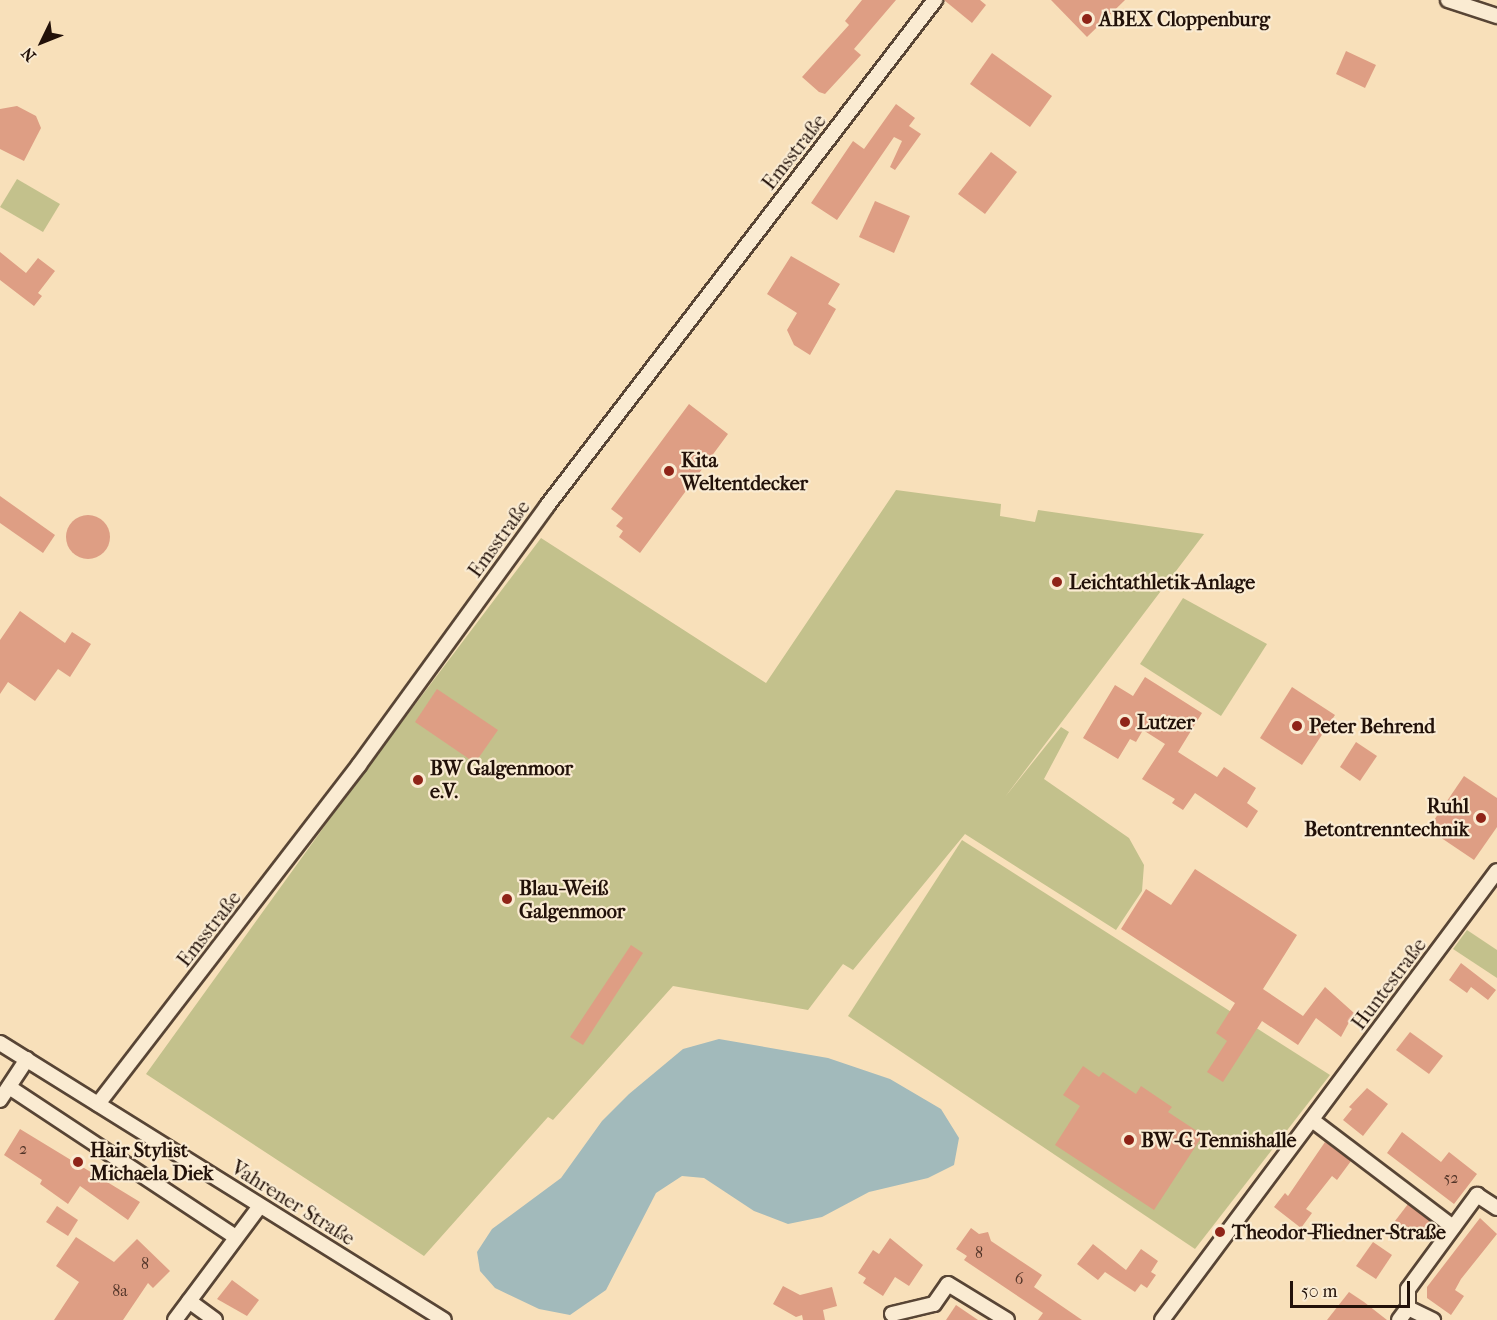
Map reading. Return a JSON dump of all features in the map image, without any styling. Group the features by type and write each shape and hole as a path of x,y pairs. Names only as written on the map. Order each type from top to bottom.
{"street":[{"name":"Emsstraße","path":"98,1104 359,765 547,506 935,0"},
{"path":"1448,0 1497,15"},
{"name":"Huntestraße","path":"1162,1320 1497,871"},
{"name":"Vahrener Straße","path":"0,1042 444,1320"},
{"path":"0,1100 27,1059"},
{"path":"9,1087 236,1237"},
{"path":"1312,1120 1453,1227"},
{"path":"1399,1320 1408,1308 1408,1288 1477,1195 1497,1208"},
{"path":"175,1320 260,1206"},
{"path":"892,1314 934,1304 948,1284 1007,1320"},
{"path":"189,1301 215,1320"},
{"path":"1408,1308 1433,1320"}],"shaded area":[{"path":"17,179 60,204 43,232 0,207"},
{"name":"Blau-Weiß Galgenmoor","path":"896,490 1001,504 1000,516 1035,522 1038,510 1204,534 1005,797 1061,727 1069,732 1044,779 1129,838 1144,865 1142,891 1116,930 965,834 853,970 843,964 808,1010 673,986 553,1120 548,1117 424,1256 146,1074 352,788 541,538 766,683"},
{"path":"1183,598 1267,644 1221,716 1140,664"},
{"path":"962,840 1330,1075 1195,1249 848,1016"},
{"path":"1467,930 1497,950 1497,978 1453,949"}],"water":[{"path":"719,1039 828,1058 890,1079 941,1109 959,1138 954,1165 928,1178 869,1192 822,1217 788,1224 754,1211 704,1178 682,1176 656,1193 606,1290 570,1315 539,1309 495,1288 480,1271 477,1252 492,1229 561,1178 602,1121 629,1094 683,1049"}],"building":[{"path":"862,0 896,0 854,49 861,55 825,94 819,92 802,77 849,25 845,21"},
{"path":"944,0 980,0 986,5 972,23"},
{"name":"ABEX Cloppenburg","path":"1051,0 1125,0 1087,37"},
{"path":"1346,51 1376,65 1365,88 1336,74"},
{"path":"992,53 1052,96 1030,127 970,84"},
{"path":"896,104 915,118 909,126 921,134 895,170 890,167 902,141 894,137 837,220 811,203 853,141 864,149"},
{"path":"17,106 36,116 41,128 24,161 0,149 0,109"},
{"path":"991,152 1017,172 985,214 958,194"},
{"path":"875,201 910,216 894,253 859,237"},
{"path":"0,252 26,273 38,258 55,271 38,293 42,296 34,306 0,280"},
{"path":"791,256 840,284 828,304 836,309 810,355 794,345 787,330 797,313 767,294"},
{"name":"Kita Weltentdecker","path":"689,404 728,434 640,553 619,537 623,531 616,526 623,518 611,509"},
{"path":"0,496 55,535 43,553 0,523"},
{"path":"88,515 103,522 110,537 103,552 88,559 73,552 66,537 73,522"},
{"path":"20,611 65,643 72,632 91,644 70,677 58,669 35,701 8,682 0,694 0,640"},
{"path":"1145,677 1202,713 1178,752 1217,777 1224,767 1256,788 1247,803 1258,811 1247,828 1195,793 1183,810 1172,803 1175,799 1142,779 1165,744 1143,730 1136,742 1130,739 1118,759 1083,738 1115,685 1133,696"},
{"name":"Peter Behrend","path":"1292,687 1335,715 1302,765 1260,738"},
{"path":"437,689 498,730 475,763 415,722"},
{"path":"1356,742 1377,756 1360,781 1340,767"},
{"path":"1464,776 1497,798 1497,827 1474,860 1428,829"},
{"path":"1195,869 1297,935 1263,989 1303,1016 1325,987 1354,1013 1341,1037 1316,1018 1298,1045 1262,1021 1223,1082 1207,1072 1227,1041 1216,1033 1235,1003 1121,929 1146,889 1171,905"},
{"path":"631,945 643,953 583,1045 570,1037"},
{"path":"1461,963 1496,990 1488,1000 1471,987 1467,993 1449,980"},
{"path":"1410,1032 1443,1056 1429,1074 1396,1050"},
{"name":"BW-G Tennishalle","path":"1083,1066 1099,1077 1103,1072 1136,1094 1141,1086 1172,1107 1168,1112 1203,1135 1154,1210 1055,1145 1080,1106 1063,1095"},
{"path":"1367,1088 1388,1104 1363,1136 1343,1120 1352,1109 1349,1107"},
{"path":"20,1129 140,1202 128,1220 80,1186 68,1204 40,1184 42,1180 4,1155"},
{"path":"1402,1132 1441,1162 1449,1152 1477,1174 1454,1204 1387,1153"},
{"path":"1325,1142 1351,1161 1337,1180 1332,1176 1306,1209 1312,1213 1301,1228 1274,1207 1285,1193 1288,1196"},
{"path":"1408,1204 1434,1224 1421,1241 1395,1221"},
{"path":"57,1206 78,1220 68,1236 46,1222"},
{"path":"1480,1218 1497,1234 1461,1279 1455,1290 1464,1296 1451,1315 1427,1298 1427,1287"},
{"path":"971,1228 979,1234 988,1232 991,1241 1042,1275 1034,1287 1082,1320 1038,1320 1043,1313 964,1260 967,1256 956,1249"},
{"path":"76,1237 114,1262 137,1239 170,1271 153,1288 148,1283 123,1320 54,1320 79,1282 56,1266"},
{"path":"890,1238 923,1265 909,1286 895,1277 883,1296 863,1283 866,1278 858,1273 873,1250 879,1254"},
{"path":"1373,1242 1392,1255 1376,1279 1356,1266"},
{"path":"1093,1244 1126,1270 1141,1249 1158,1261 1151,1272 1156,1275 1147,1288 1141,1284 1135,1292 1105,1272 1098,1280 1077,1264"},
{"path":"232,1280 259,1300 247,1316 217,1299"},
{"path":"783,1286 800,1295 832,1287 837,1306 823,1310 825,1320 803,1320 802,1315 796,1317 773,1304"},
{"path":"1349,1292 1364,1302 1387,1320 1327,1320"},
{"path":"956,1305 978,1320 946,1320"}],"place":[{"name":"ABEX Cloppenburg","path":"1087,19"},
{"name":"Kita Weltentdecker","path":"669,471"},
{"name":"Leichtathletik-Anlage","path":"1057,582"},
{"name":"Lutzer","path":"1125,722"},
{"name":"Peter Behrend","path":"1297,726"},
{"name":"BW Galgenmoor e.V.","path":"418,780"},
{"name":"Ruhl Betontrenntechnik","path":"1481,818"},
{"name":"Blau-Weiß Galgenmoor","path":"507,899"},
{"name":"BW-G Tennishalle","path":"1129,1140"},
{"name":"Hair Stylist Michaela Diek","path":"78,1162"},
{"name":"Theodor-Fliedner-Straße","path":"1220,1232"}]}
